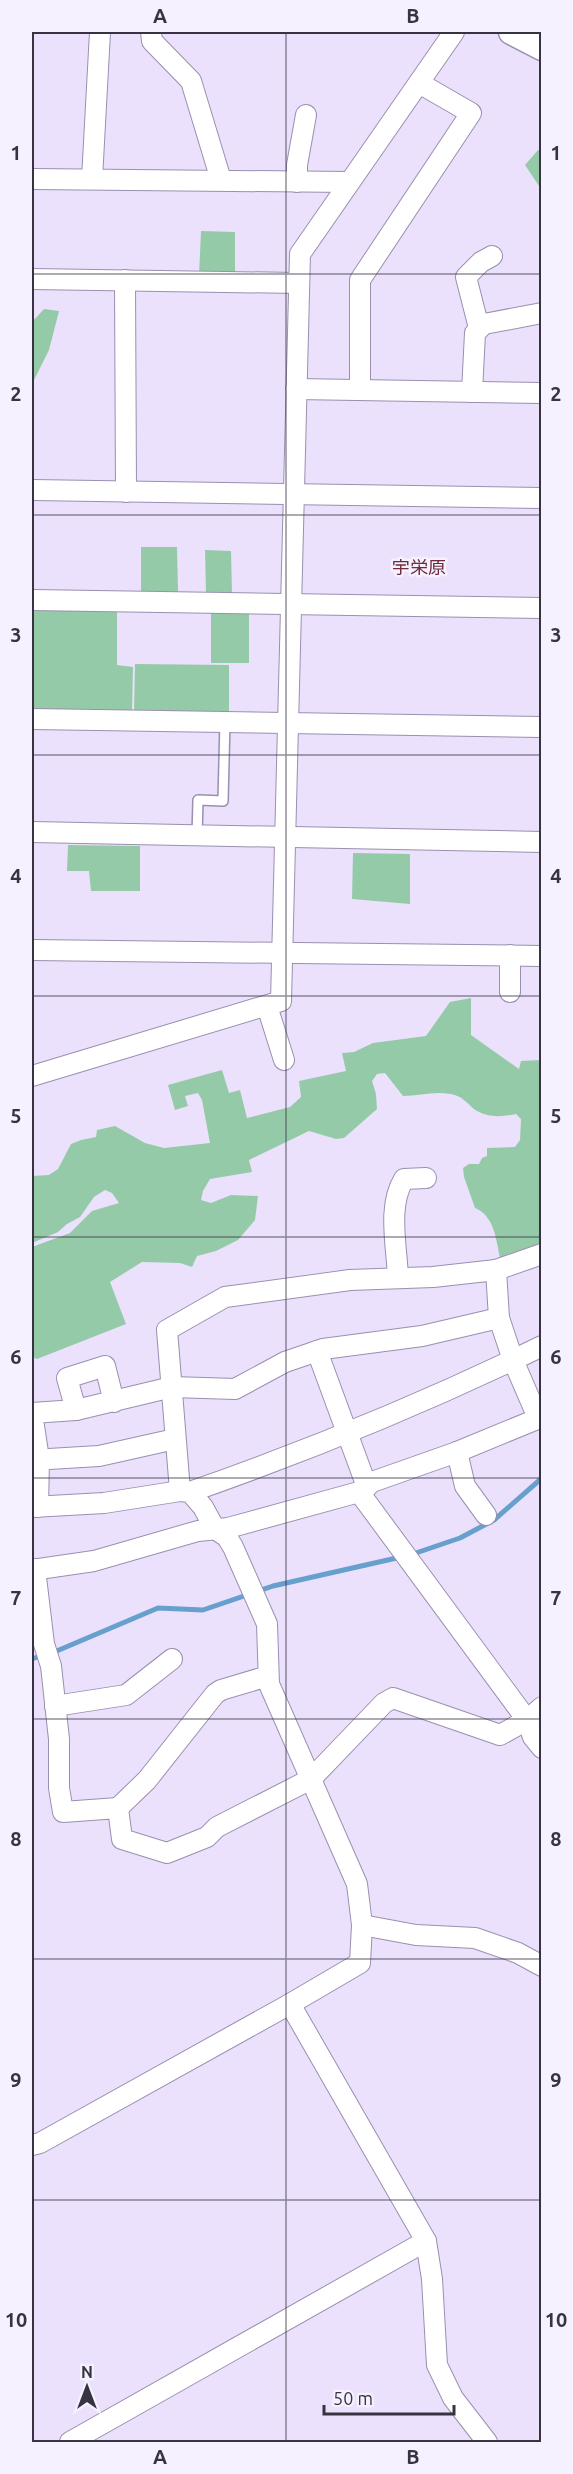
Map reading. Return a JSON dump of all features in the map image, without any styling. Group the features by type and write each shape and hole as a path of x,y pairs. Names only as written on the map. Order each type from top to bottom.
{"street":[{"path":"92,179 100,32"},
{"path":"151,32 152,41 191,81 221,180"},
{"path":"32,1076 281,1001 297,283 300,254 454,32"},
{"path":"511,32 542,48"},
{"path":"360,390 360,280 471,113 419,83"},
{"path":"297,182 297,165 306,115"},
{"path":"32,179 348,183"},
{"path":"478,328 466,277 481,262 492,256"},
{"path":"32,279 297,283"},
{"path":"125,280 126,492"},
{"path":"472,392 475,333 478,328 484,324 542,313"},
{"path":"296,389 542,393"},
{"path":"32,490 542,498"},
{"path":"32,600 542,608"},
{"path":"32,719 542,726"},
{"path":"32,832 542,842"},
{"path":"32,950 542,956"},
{"path":"510,956 510,992"},
{"path":"267,1006 284,1060"},
{"path":"398,1278 394,1211 397,1190 404,1179 426,1178"},
{"path":"32,2145 40,2143 360,1963 362,1925 357,1884 269,1684 267,1624 227,1537 215,1529 203,1507 185,1492 175,1439 167,1330 225,1297 350,1280 434,1277 496,1270 542,1254"},
{"path":"268,1676 248,1680 215,1694 147,1780 118,1808 63,1812 59,1788 59,1738 51,1666 44,1644 33,1569 94,1561 198,1531 228,1528 363,1490 372,1482 457,1452 540,1418 513,1360 499,1318 496,1270"},
{"path":"499,1318 422,1336 317,1351 285,1362 235,1389 172,1387 76,1410 32,1412 35,1460 34,1507 104,1503 185,1492 286,1459 542,1346"},
{"path":"317,1351 347,1434 363,1490 414,1566 534,1714 533,1737 542,1748"},
{"path":"76,1410 68,1378 105,1366 114,1402"},
{"path":"35,1460 99,1456 175,1439"},
{"path":"457,1452 465,1486 486,1515"},
{"path":"56,1707 126,1695 172,1659"},
{"path":"118,1808 122,1839 167,1853 207,1837 217,1827 311,1779 384,1703 393,1698 500,1735 534,1714"},
{"path":"362,1925 416,1935 475,1938 518,1953 542,1966"},
{"path":"290,2004 426,2241 432,2279 437,2365 453,2398 487,2442"},
{"path":"70,2442 426,2241"}],"lane":[{"path":"197,836 198,800 223,801 225,722"}],"green space":[{"path":"538,150 541,152 541,189 525,165"},
{"path":"201,231 235,232 235,276 199,276"},
{"path":"44,309 59,311 49,350 32,384 32,322"},
{"path":"141,547 177,547 178,592 141,592"},
{"path":"205,550 231,551 232,593 206,593"},
{"path":"33,609 117,610 117,665 133,667 132,713 33,711"},
{"path":"211,612 249,612 249,663 211,663"},
{"path":"135,664 229,665 229,713 134,712"},
{"path":"68,845 140,846 140,891 91,891 89,871 67,871"},
{"path":"353,853 410,854 410,904 352,899"},
{"path":"471,998 471,1035 519,1069 521,1061 541,1060 541,1249 501,1262 491,1224 482,1212 475,1208 464,1177 463,1168 469,1164 479,1164 482,1158 487,1156 487,1148 515,1147 520,1140 521,1119 516,1114 500,1116 484,1114 454,1095 438,1093 403,1096 385,1073 377,1074 372,1081 377,1109 344,1138 336,1139 309,1131 249,1160 252,1172 210,1179 201,1200 211,1203 231,1195 258,1196 255,1220 238,1240 216,1251 197,1256 192,1267 180,1263 142,1262 110,1282 126,1324 37,1359 32,1357 32,1247 70,1233 92,1211 119,1203 112,1193 105,1190 94,1197 80,1217 58,1232 32,1243 32,1176 49,1175 58,1169 71,1144 96,1137 97,1130 115,1126 145,1143 164,1148 210,1143 202,1100 198,1093 185,1096 188,1106 175,1110 168,1085 222,1070 229,1093 240,1090 247,1118 290,1107 301,1097 299,1081 346,1071 342,1053 354,1052 373,1043 426,1036 450,1002"}],"waterway":[{"path":"410,1555 460,1538 494,1520 542,1478"},
{"path":"52,1653 158,1608 203,1610 273,1586 401,1557"},
{"path":"32,1659 43,1655"}],"district":[{"name":"宇栄原","path":"419,567"}]}
